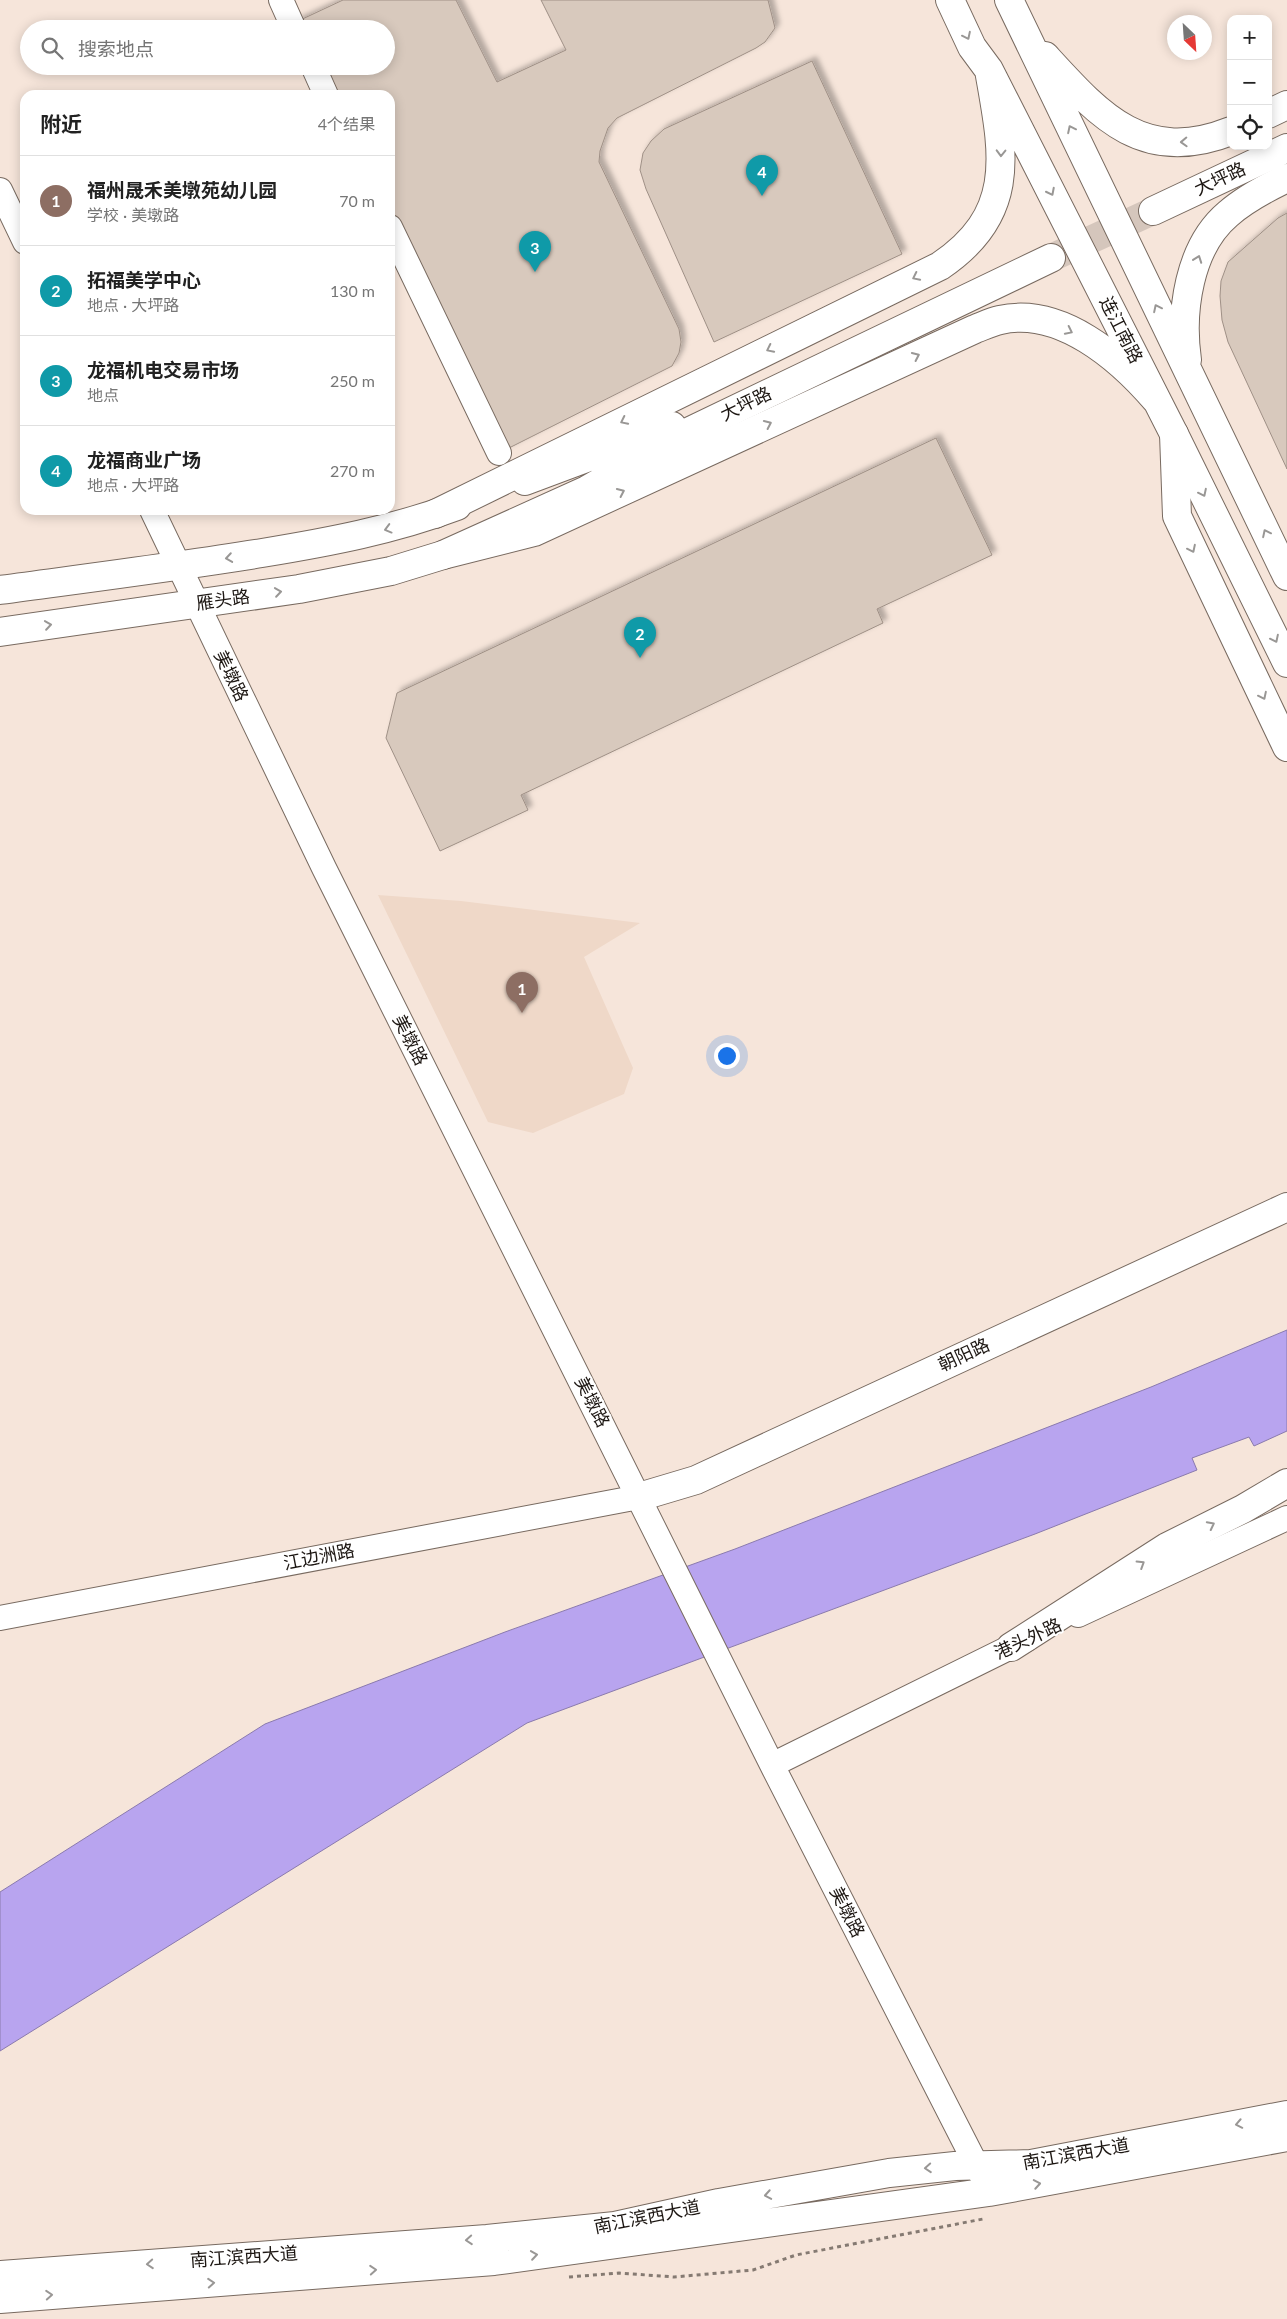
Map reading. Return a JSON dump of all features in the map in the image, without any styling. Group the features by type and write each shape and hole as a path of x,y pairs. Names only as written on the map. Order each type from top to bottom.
{"main road":[{"name":"连江南路","path":"950,0 972,47 990,70 1174,434 1287,663"},
{"path":"1009,0 1287,576"},
{"path":"1026,35 1095,108 1118,126 1132,133 1149,138 1187,142 1216,137 1227,133"},
{"path":"0,590 178,566 345,539 392,528 435,514 940,266 964,249 975,238 997,191 1002,143 990,70"},
{"path":"1272,112 1287,105"},
{"path":"1272,142 1287,135"},
{"name":"大坪路","path":"1256,150 1150,206 1287,148"},
{"path":"1190,376 1185,346 1188,297 1198,257 1208,236 1227,214 1287,178"},
{"name":"大坪路","path":"435,514 684,422 1049,254 688,432 587,490 444,555"},
{"path":"444,555 534,532 966,333 1001,320 1028,318 1055,324 1094,343 1132,372 1156,400"},
{"path":"1174,434 1177,516 1287,747"},
{"name":"雁头路","path":"0,632 343,581 391,571 444,555"},
{"name":"朝阳路","path":"639,1498 696,1480 1287,1207"},
{"path":"1011,1647 1167,1547 1243,1509 1287,1483"},
{"name":"南江滨西大道","path":"0,2275 586,2230 637,2223 719,2203 889,2173 916,2169 977,2165 1031,2164 1287,2115"},
{"name":"南江滨西大道","path":"0,2299 494,2261 990,2192 1287,2137"}],"street":[{"path":"280,0 290,20"},
{"path":"316,75 324,90"},
{"path":"0,190 20,232"},
{"path":"395,237 499,453"},
{"name":"美墩路","path":"154,515 324,868 675,1567 772,1766 990,2192"},
{"name":"江边洲路","path":"0,1618 639,1498"},
{"name":"港头外路","path":"772,1766 1011,1647 1287,1518"}],"shaded area":[{"path":"378,895 461,901 640,923 584,957 633,1068 624,1094 533,1133 488,1122"},
{"path":"1287,1330 1287,1431 1254,1446 1249,1437 1192,1458 1197,1470 1035,1534 527,1723 0,2051 0,1892 265,1724 505,1632 735,1549 1151,1387"}],"building":[{"path":"343,0 456,0 497,82 566,50 541,0 768,0 775,28 765,42 617,118 608,128 600,151 599,162 679,329 681,342 679,353 672,366 505,450 395,225 395,90 330,90 322,75 395,75 395,20 300,20"},
{"path":"812,61 902,254 714,342 646,189 640,170 643,153 651,141 664,129"},
{"path":"1287,213 1287,469 1228,342 1222,320 1220,296 1221,281 1228,262 1278,218"},
{"path":"936,438 992,555 877,609 883,623 521,795 528,810 440,851 386,738 397,693"}],"tunnel":[{"path":"1051,258 1153,211"}],"place":[{"name":"龙福商业广场","path":"762,196"},
{"name":"龙福机电交易市场","path":"535,272"},
{"name":"拓福美学中心","path":"640,658"},
{"name":"福州晟禾美墩苑幼儿园","path":"522,1013"}]}
